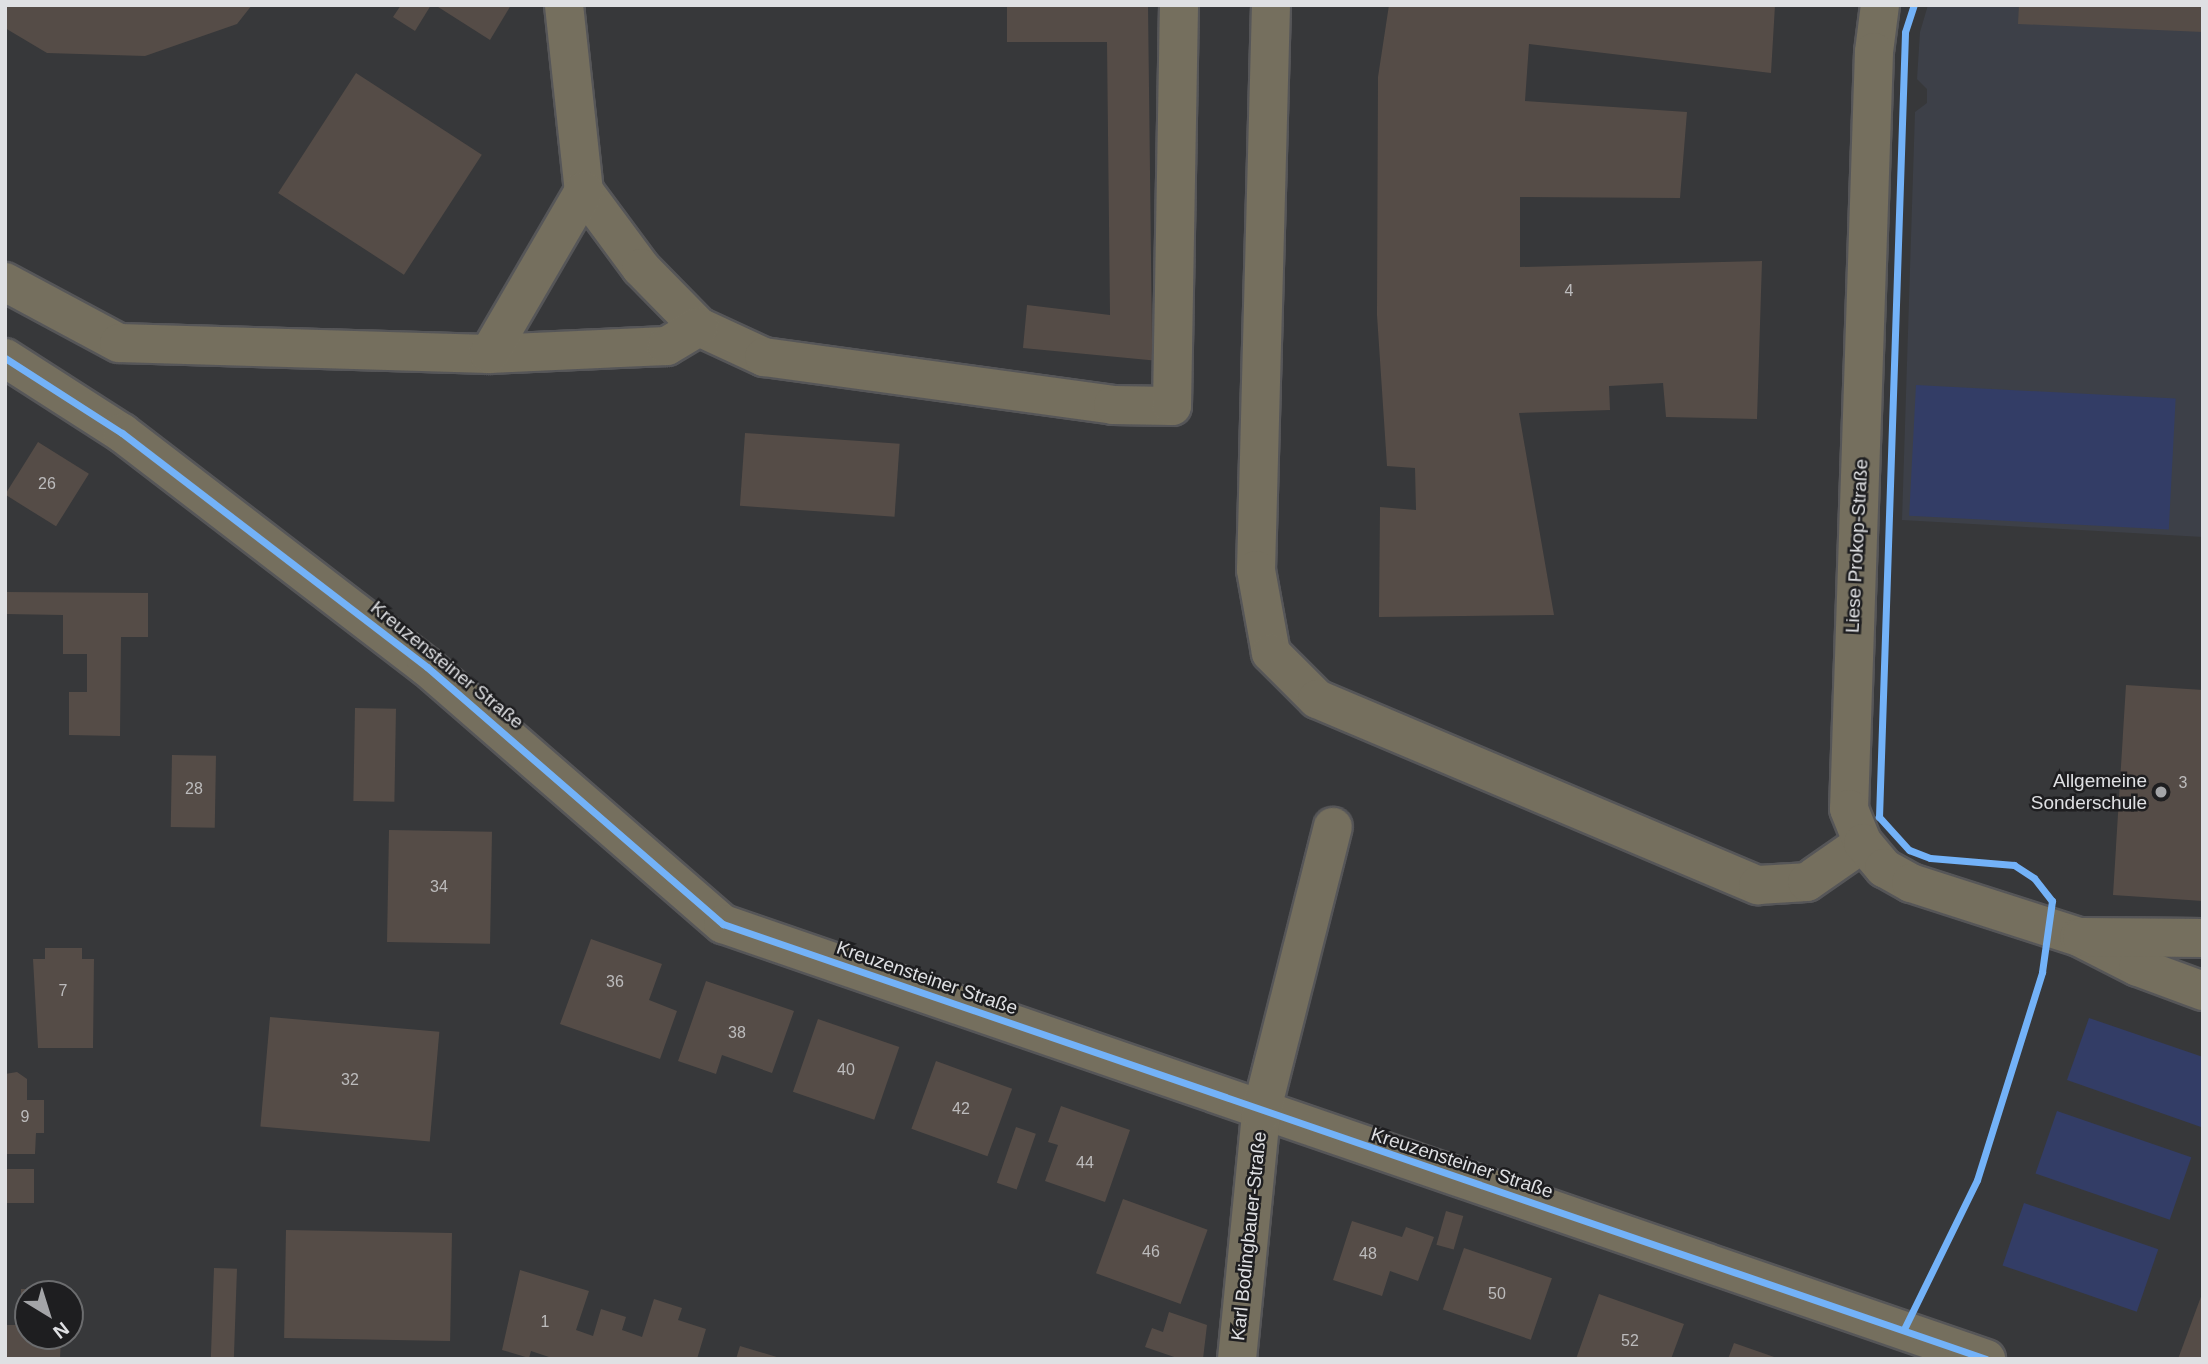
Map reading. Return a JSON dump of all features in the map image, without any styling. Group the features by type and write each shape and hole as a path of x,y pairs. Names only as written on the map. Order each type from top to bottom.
{"street":[{"path":"564,5 584,191 641,268 699,327 764,357 1113,405 1172,406 1180,5"},
{"path":"1270,5 1256,570 1271,653 1317,699 1758,885 1807,882 1863,844"},
{"name":"Liese Prokop-Straße","path":"1880,5 1848,749 1849,808 1863,844 1884,868 1911,883 2080,937 2138,967 2203,991"},
{"path":"489,354 584,191"},
{"path":"5,282 119,342 489,354 667,346 699,327"},
{"name":"Kreuzensteiner Straße","path":"5,358 122,433 427,667 709,915 1261,1113 1986,1359"},
{"name":"Karl Bodingbauer-Straße","path":"1237,1359 1261,1113 1333,827"},
{"name":"Liese Prokop-Straße","path":"2080,937 2203,938"}],"shaded area":[{"path":"1928,5 2203,5 2203,537 1902,520 1915,112 1927,103 1927,89 1917,79 1920,32"},
{"path":"1916,385 2176,399 2169,529 1909,516"},
{"path":"2089,1018 2203,1057 2201,1127 2067,1080"},
{"path":"2057,1111 2191,1157 2170,1220 2036,1173"},
{"path":"2024,1203 2158,1249 2137,1312 2003,1265"}],"building":[{"path":"5,5 252,5 237,24 145,56 47,53 5,28"},
{"path":"401,5 431,5 415,31 393,17"},
{"path":"435,5 511,5 490,40"},
{"path":"1007,5 1148,5 1152,341 1159,341 1159,361 1023,348 1027,305 1110,315 1107,42 1007,42"},
{"path":"1389,5 1775,5 1771,73 1529,44 1525,101 1687,112 1680,198 1520,197 1520,267 1762,261 1757,419 1666,417 1663,383 1609,386 1610,410 1519,413 1554,615 1379,617 1380,507 1416,510 1415,468 1387,466 1377,315 1378,77"},
{"path":"2019,5 2203,5 2203,32 2018,24"},
{"path":"356,73 482,155 404,275 278,193"},
{"path":"745,433 900,444 895,517 740,506"},
{"path":"38,442 89,474 56,526 5,495"},
{"path":"5,592 148,593 148,637 121,637 120,736 69,735 69,692 87,692 87,654 63,654 63,615 5,614"},
{"name":"Allgemeine Sonderschule","path":"2126,685 2203,690 2203,901 2113,895"},
{"path":"355,708 396,709 394,802 353,801"},
{"path":"172,755 216,756 215,828 171,827"},
{"path":"389,830 492,832 490,944 387,942"},
{"path":"591,939 662,964 649,1000 677,1011 660,1059 560,1024"},
{"path":"45,948 82,948 82,959 94,959 93,1048 38,1048 33,959 45,959"},
{"path":"706,981 794,1011 772,1073 722,1055 716,1074 678,1061"},
{"path":"270,1017 439,1032 430,1141 260,1127"},
{"path":"818,1019 899,1047 874,1120 793,1092"},
{"path":"936,1061 1012,1089 987,1156 911,1129"},
{"path":"17,1072 27,1079 27,1100 44,1100 44,1133 36,1133 35,1154 5,1154 5,1074"},
{"path":"1061,1106 1130,1130 1105,1202 1045,1181 1058,1145 1048,1142"},
{"path":"1016,1127 1036,1134 1017,1190 997,1183"},
{"path":"5,1169 34,1169 34,1203 5,1203"},
{"path":"1123,1199 1208,1230 1181,1304 1096,1273"},
{"path":"1446,1211 1463,1216 1454,1250 1436,1245"},
{"path":"1352,1221 1402,1237 1406,1227 1434,1237 1418,1281 1390,1271 1382,1296 1333,1280"},
{"path":"286,1230 452,1233 450,1341 284,1338"},
{"path":"1464,1248 1552,1278 1531,1340 1443,1309"},
{"path":"214,1268 237,1269 234,1359 211,1359"},
{"path":"520,1270 589,1291 576,1330 593,1336 601,1309 626,1317 622,1330 642,1337 654,1299 682,1308 678,1320 706,1329 697,1359 555,1359 531,1351 529,1358 502,1350"},
{"path":"1599,1294 1684,1324 1671,1359 1576,1359"},
{"path":"2202,1294 2203,1359 2178,1359"},
{"path":"1169,1312 1207,1325 1203,1359 1180,1359 1145,1347 1152,1328 1163,1332"},
{"path":"5,1325 14,1325 14,1350 60,1350 60,1359 5,1359"},
{"path":"1734,1343 1777,1358 1777,1359 1728,1359"},
{"path":"740,1346 780,1358 780,1359 736,1359"}],"cycle path":[{"path":"1904,1329 1977,1180 2042,972 2052,901 2034,878 2014,865 1930,858 1909,850 1879,817 1905,32 1914,5"},
{"path":"5,358 122,433 427,667 723,924 1986,1359"}],"place":[{"name":"Allgemeine Sonderschule","path":"2161,792"}]}
